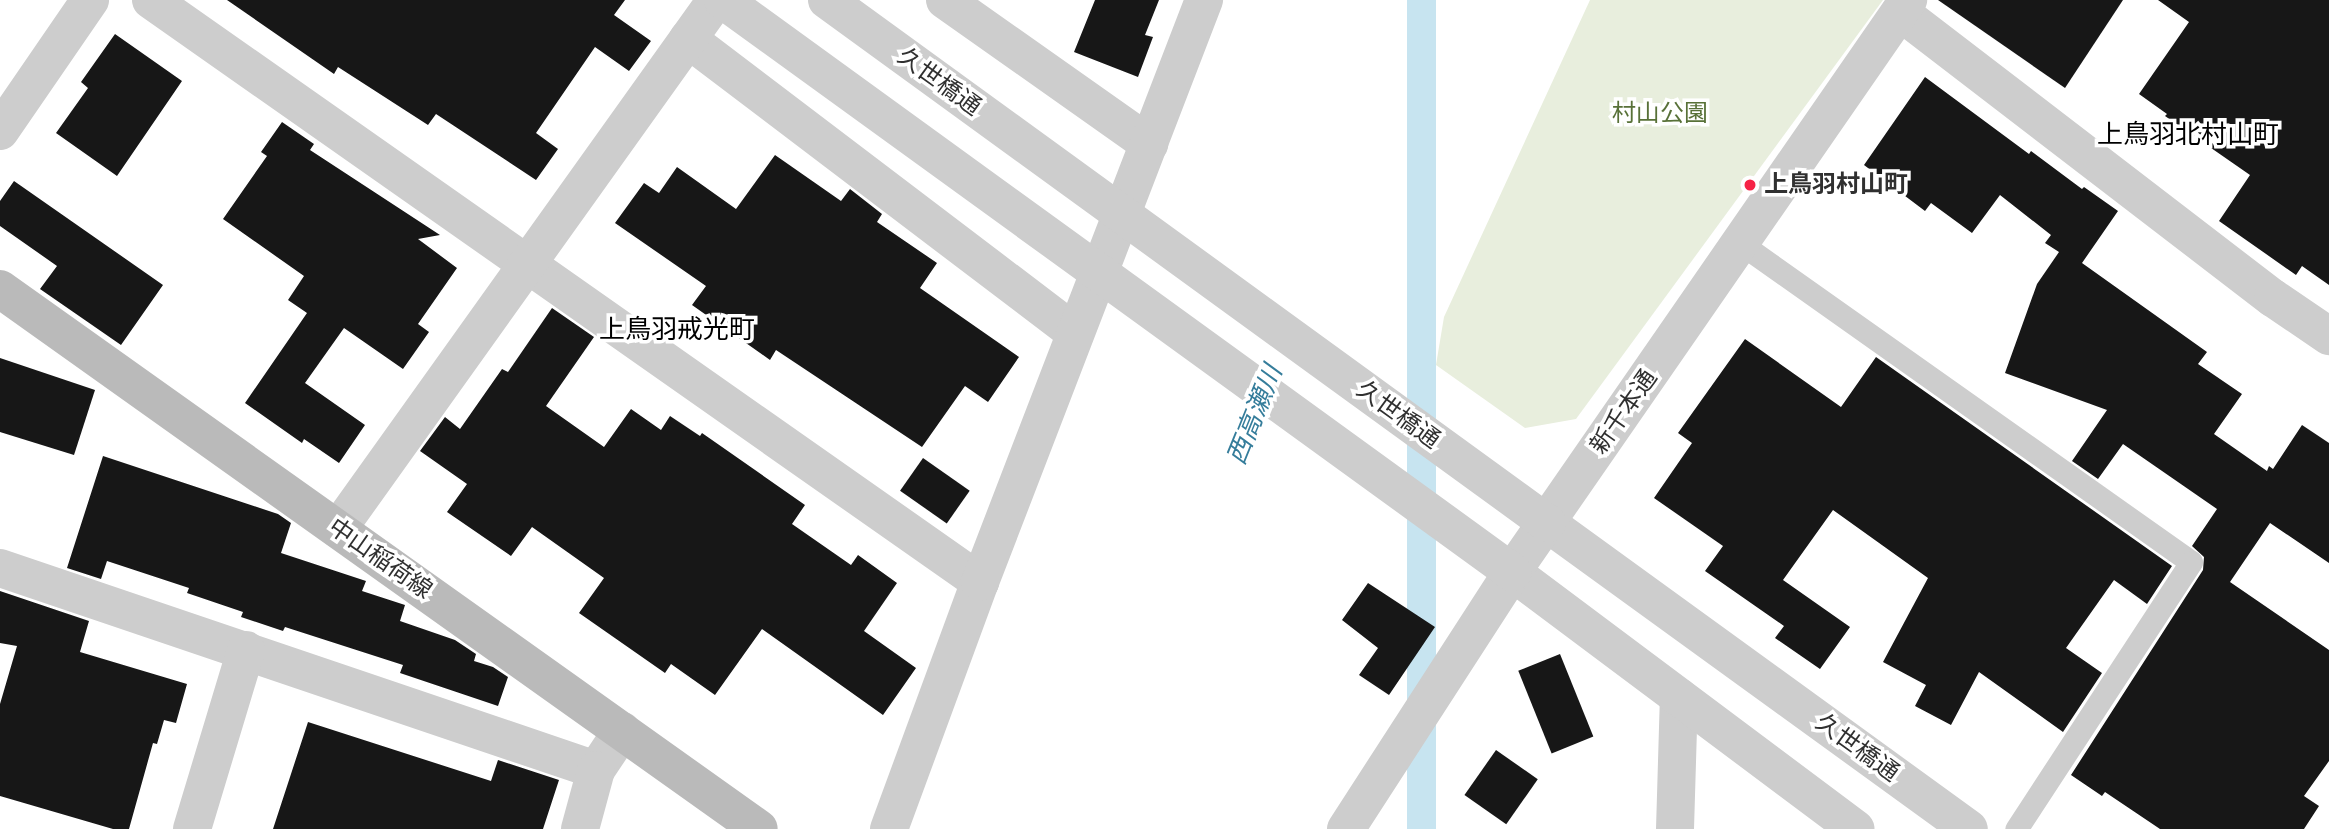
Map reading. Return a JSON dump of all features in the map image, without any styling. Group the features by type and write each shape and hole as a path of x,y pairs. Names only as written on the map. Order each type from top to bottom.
{"main road":[{"name":"中山稲荷線","path":"0,289 759,829"}],"street":[{"path":"0,131 90,0"},
{"path":"151,0 980,582"},
{"path":"338,529 716,0"},
{"path":"723,0 1512,572 1855,829"},
{"name":"久世橋通","path":"827,0 1969,829"},
{"path":"945,0 1149,144"},
{"path":"888,829 1204,0"},
{"path":"1904,6 2273,298 2329,336"},
{"name":"新千本通","path":"1346,829 1512,572 1904,6"},
{"path":"688,38 1076,333"},
{"path":"0,568 596,770"},
{"path":"192,829 246,650"},
{"path":"1675,829 1679,697"},
{"path":"580,829 596,770 622,731"}],"lane":[{"path":"1740,243 2191,562 2016,829"}],"green space":[{"name":"村山公園","path":"1590,0 1883,0 1576,419 1525,428 1436,365 1444,317"}],"water":[{"path":"1407,0 1436,0 1436,829 1407,829"}],"building":[{"path":"227,0 625,0 614,15 651,41 629,71 595,47 536,133 558,149 536,180 436,114 428,125 338,67 334,74"},
{"path":"1095,0 1159,0 1145,35 1153,37 1138,77 1074,52"},
{"path":"1938,0 2123,0 2065,88"},
{"path":"2158,0 2329,0 2329,285 2302,266 2296,275 2219,221 2250,175 2165,116 2167,114 2139,94 2189,22"},
{"path":"115,34 182,81 117,176 56,133 88,88 81,82"},
{"path":"1925,77 2029,154 2031,151 2082,189 2084,187 2118,211 2082,263 2207,352 2198,364 2242,394 2214,434 2267,471 2269,466 2273,469 2302,425 2329,443 2329,563 2270,523 2230,582 2329,650 2329,761 2304,796 2319,806 2304,829 2160,829 2105,792 2102,796 2071,775 2203,570 2204,557 2192,546 2217,509 2123,444 2098,479 2072,461 2107,410 2005,373 2037,284 2059,252 2045,243 2051,235 2000,195 1972,233 1931,203 1925,211 1864,165"},
{"path":"282,122 314,144 310,150 440,235 418,239 457,268 418,324 429,332 403,369 344,328 305,383 365,425 339,463 304,439 302,443 245,403 307,313 288,300 304,276 223,219 267,156 261,152"},
{"path":"775,155 841,201 850,189 882,214 877,222 937,263 920,288 1019,357 988,402 965,386 922,447 776,350 770,360 692,305 706,286 615,223 644,183 659,193 677,167 736,209"},
{"path":"14,181 163,285 121,345 40,289 57,266 0,226 0,201"},
{"path":"552,308 594,337 546,406 604,447 631,409 661,430 670,416 700,436 702,433 805,505 792,524 851,565 858,555 897,583 864,631 916,668 883,715 762,629 715,695 671,664 665,673 579,613 604,578 532,527 511,556 447,512 467,484 420,451 445,417 460,429 502,369 508,372"},
{"path":"1745,339 1841,407 1876,357 2172,566 2147,604 2114,580 2066,648 2102,673 2063,732 1979,672 1951,725 1915,706 1926,685 1883,662 1928,578 1833,510 1783,580 1850,627 1820,669 1775,638 1784,626 1705,571 1723,546 1654,498 1692,443 1678,433"},
{"path":"0,358 95,390 74,455 0,432"},
{"path":"103,456 278,514 291,523 281,553 366,581 362,591 405,605 400,621 455,640 476,654 474,661 493,667 508,677 498,706 400,673 403,665 285,627 283,631 241,617 243,612 187,593 189,588 107,561 101,579 67,568"},
{"path":"923,458 970,491 947,523 900,491"},
{"path":"1368,583 1435,627 1389,695 1359,675 1378,648 1342,620"},
{"path":"0,591 89,621 80,652 187,684 176,723 164,720 157,744 153,743 129,829 113,829 0,796 0,704 17,646 0,643"},
{"path":"1560,654 1593,737 1552,753 1518,671"},
{"path":"308,722 491,781 498,760 559,780 543,829 273,829"},
{"path":"1496,750 1538,779 1506,824 1464,795"}],"place":[{"name":"上鳥羽村山町","path":"1750,185"}],"district":[{"name":"上鳥羽北村山町","path":"2188,135"},
{"name":"上鳥羽戒光町","path":"677,330"}],"water label":[{"name":"西高瀬川","path":"1255,415"}]}
